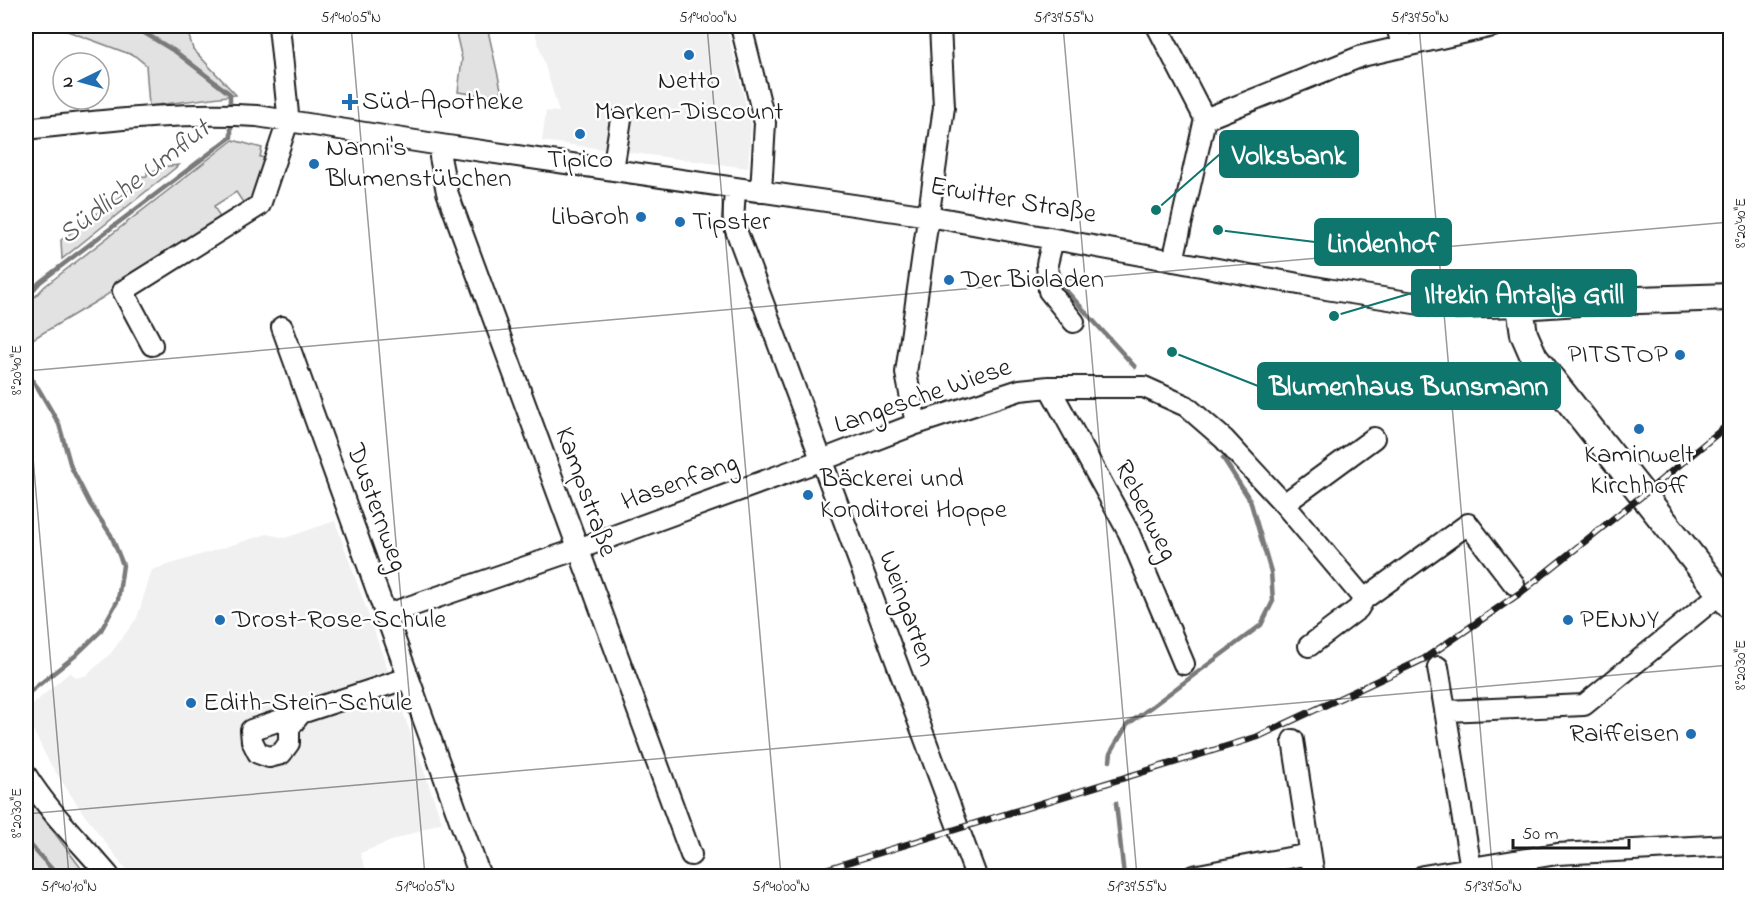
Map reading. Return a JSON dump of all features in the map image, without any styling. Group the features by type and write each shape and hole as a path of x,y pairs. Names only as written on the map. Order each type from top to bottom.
{"main road":[{"name":"Erwitter Straße","path":"1520,306 1731,297"},
{"path":"1520,306 1524,334 1534,357 1726,599"}],"street":[{"path":"152,345 123,291 260,205 285,130 288,114 279,26"},
{"path":"741,26 765,123 760,192"},
{"path":"916,424 906,373 944,107 940,26"},
{"path":"1157,26 1205,119 1173,261"},
{"path":"1396,26 1402,46"},
{"path":"1205,119 1362,56 1493,26"},
{"name":"Erwitter Straße","path":"26,129 166,115 257,116 735,189 929,216 1326,289 1433,306 1456,308 1520,306"},
{"path":"613,170 621,119"},
{"name":"Kampstraße","path":"441,145 440,157 447,192 691,855"},
{"name":"Weingarten","path":"735,189 734,222 976,876"},
{"path":"1053,239 1047,264 1049,291 1074,322"},
{"name":"Dusternweg","path":"282,327 480,876"},
{"name":"Langesche Wiese","path":"822,460 916,424 1020,390 1049,387 1144,387 1186,406 1224,439 1284,504 1364,599"},
{"name":"Rebenweg","path":"1049,387 1128,533 1184,664"},
{"path":"1284,504 1374,438"},
{"name":"Hasenfang","path":"385,615 578,549 822,460"},
{"path":"1309,646 1358,609 1364,599 1468,524 1514,584"},
{"path":"1446,711 1584,705 1726,599"},
{"path":"1438,667 1471,869"},
{"path":"301,713 408,678"},
{"path":"1293,740 1314,876"},
{"path":"26,775 39,796 109,876"},
{"path":"1423,876 1557,854 1731,845"},
{"path":"1193,876 1310,854"}],"shaded area":[{"path":"54,26 186,26 193,49 236,95 149,106 146,65 135,56"},
{"path":"467,26 487,26 503,98 458,92 462,59 455,29"},
{"path":"533,26 726,26 751,124 748,168 542,141 546,111 559,112"},
{"path":"233,140 262,148 260,157 269,159 255,197 244,204 236,192 214,206 220,218 102,298 26,343 26,306 45,286"},
{"path":"179,165 62,259 61,240 136,185 135,177 147,176 147,171 160,170 160,167"},
{"path":"335,521 442,822 360,853 368,876 131,876 83,813 49,762 26,716 26,710 70,672 77,678 87,675 111,653 137,618 152,570 267,534 285,538"},
{"path":"26,792 32,803 87,876 26,876"}],"waterway":[{"name":"Südliche Umflut","path":"133,26 176,52 230,94 230,110"},
{"name":"Südliche Umflut","path":"26,298 40,282 231,137 231,119"},
{"path":"1058,270 1063,287 1135,367"},
{"name":"Südliche Umflut","path":"26,372 59,424 71,467 90,504 111,535 123,565 118,600 100,632 75,656 26,695"},
{"path":"1110,761 1111,752 1127,725 1261,625 1273,601 1271,572 1250,500 1223,458"},
{"path":"1116,803 1124,876"},
{"name":"Südliche Umflut","path":"26,840 58,876"}],"railway":[{"path":"804,876 1257,737 1424,659 1520,593 1730,423"}],"place":[{"name":"Netto Marken-Discount","path":"689,55"},
{"name":"Süd-Apotheke","path":"350,102"},
{"name":"Tipico","path":"580,134"},
{"name":"Nanni's Blumenstübchen","path":"314,164"},
{"name":"Volksbank","path":"1156,210"},
{"name":"Libaroh","path":"641,217"},
{"name":"Tipster","path":"680,222"},
{"name":"Lindenhof","path":"1218,230"},
{"name":"Der Bioladen","path":"949,280"},
{"name":"Iltekin Antalja Grill","path":"1334,316"},
{"name":"Blumenhaus Bunsmann","path":"1172,352"},
{"name":"PITSTOP","path":"1680,355"},
{"name":"Kaminwelt Kirchhoff","path":"1639,429"},
{"name":"Bäckerei und Konditorei Hoppe","path":"808,495"},
{"name":"Drost-Rose-Schule","path":"220,620"},
{"name":"PENNY","path":"1568,620"},
{"name":"Edith-Stein-Schule","path":"191,703"},
{"name":"Raiffeisen","path":"1691,734"}]}
